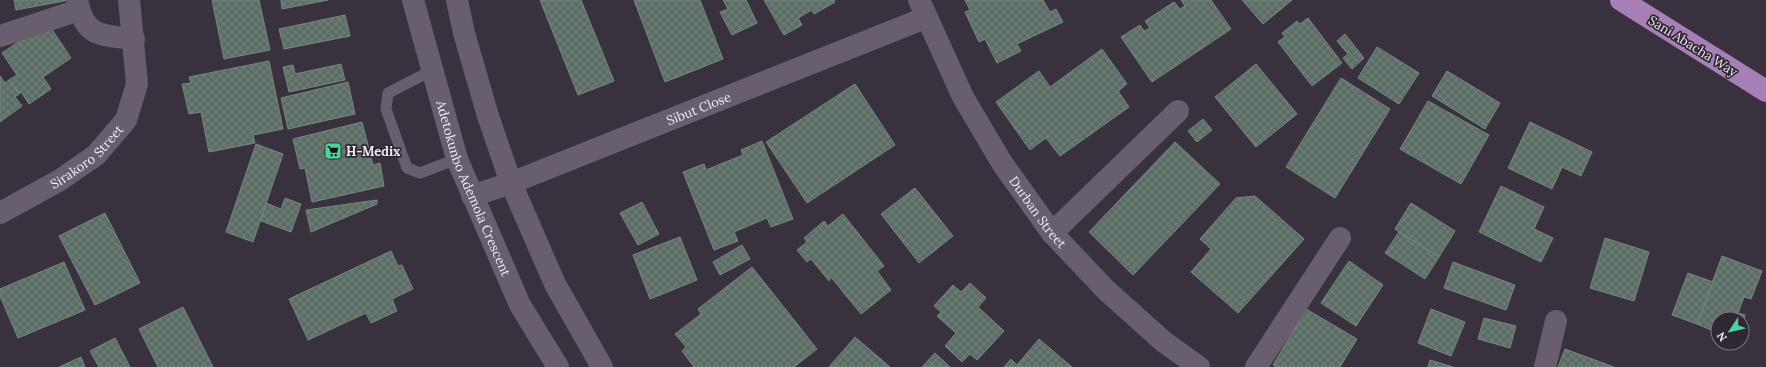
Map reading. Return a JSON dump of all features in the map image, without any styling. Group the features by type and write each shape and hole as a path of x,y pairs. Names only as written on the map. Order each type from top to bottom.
{"highway":[{"name":"Sani Abacha Way","path":"1621,0 1766,91"}],"street":[{"name":"Sirakoro Street","path":"0,214 60,180 96,154 126,120 138,84 129,0"},
{"name":"Adetokunbo Ademola Crescent","path":"413,0 431,71 457,159 520,305 558,367"},
{"path":"457,0 464,32 488,116 511,183 555,284 602,367"},
{"path":"0,36 78,5 85,25 99,35 134,39"},
{"name":"Sibut Close","path":"472,196 511,183 922,9"},
{"name":"Durban Street","path":"922,9 963,97 1002,163 1052,234 1112,295 1164,342 1199,367"},
{"path":"1052,234 1178,111"},
{"path":"1256,367 1340,238"},
{"path":"1545,367 1556,321"}],"lane":[{"path":"431,71 388,93 386,110 407,168 420,173 457,159"}],"building":[{"path":"14,0 69,0 16,10"},
{"path":"212,0 259,0 270,50 224,59"},
{"path":"281,0 328,0 282,9"},
{"path":"540,0 581,0 614,81 578,95"},
{"path":"634,0 700,0 723,59 665,82"},
{"path":"723,0 746,0 757,23 732,35 720,12 728,9"},
{"path":"764,0 834,0 835,2 814,14 812,10 798,18 802,25 784,35"},
{"path":"965,0 1043,0 1050,12 1056,9 1063,22 1017,44 1021,51 997,63 985,39 979,42 965,12 970,10"},
{"path":"1181,0 1211,0 1231,29 1152,82 1121,37 1140,25 1144,31 1150,28 1145,21 1174,2 1180,9 1185,6"},
{"path":"1242,0 1292,0 1263,24"},
{"path":"345,15 350,36 284,49 279,29"},
{"path":"1308,18 1342,63 1312,86 1278,42 1285,37 1282,33 1297,21 1300,24"},
{"path":"47,22 71,58 43,77 51,89 29,104 21,92 19,94 9,80 17,75 2,53"},
{"path":"1345,34 1364,58 1352,69 1343,58 1348,54 1337,41"},
{"path":"1377,47 1419,73 1399,104 1358,78"},
{"path":"1102,49 1127,84 1118,91 1129,107 1060,156 1046,138 1030,150 996,102 1039,71 1050,87"},
{"path":"269,61 283,129 253,135 255,143 209,152 201,112 189,114 182,84 191,83 189,77"},
{"path":"341,64 345,80 289,92 283,67 293,65 295,74"},
{"path":"1256,64 1297,114 1256,147 1215,97"},
{"path":"1447,71 1500,103 1485,129 1432,96"},
{"path":"0,76 5,83 9,80 19,94 15,97 22,106 0,122"},
{"path":"1341,78 1390,109 1335,198 1286,167"},
{"path":"348,82 355,114 288,129 281,98"},
{"path":"855,84 895,145 807,203 766,142"},
{"path":"1428,101 1489,135 1461,184 1400,149"},
{"path":"1203,119 1212,130 1197,142 1188,131"},
{"name":"H-Medix","path":"362,122 373,165 380,163 384,186 312,202 305,168 300,169 293,139"},
{"path":"1530,122 1592,152 1581,176 1562,167 1552,189 1508,168"},
{"path":"762,141 793,219 771,227 767,218 734,232 738,241 714,250 683,172 704,164 706,170 743,155 741,150"},
{"path":"1175,142 1220,184 1133,275 1089,232"},
{"path":"256,144 283,154 253,242 226,232"},
{"path":"1501,186 1544,207 1534,229 1553,238 1541,262 1479,232"},
{"path":"915,188 953,236 919,263 881,214"},
{"path":"1255,196 1304,239 1238,313 1191,272 1211,249 1200,239 1236,198"},
{"path":"285,198 301,204 291,232 261,221 266,203 281,209"},
{"path":"377,200 377,204 311,232 306,210"},
{"path":"642,202 659,234 638,245 620,213"},
{"path":"1411,203 1455,231 1439,257 1395,229"},
{"path":"105,213 140,283 95,305 59,236"},
{"path":"843,214 884,266 877,271 891,290 861,314 831,277 829,281 811,259 807,262 797,250 807,242 804,238 824,221 828,226"},
{"path":"1399,232 1439,257 1425,279 1385,253"},
{"path":"680,237 697,280 650,299 633,255"},
{"path":"1605,238 1649,252 1634,301 1590,288"},
{"path":"742,245 750,259 720,275 713,262"},
{"path":"391,251 398,266 402,265 413,289 392,299 397,311 371,323 366,313 308,340 289,299"},
{"path":"1722,256 1762,271 1751,299 1744,297 1739,311 1710,311 1710,330 1697,324"},
{"path":"1349,261 1383,285 1356,326 1321,303"},
{"path":"64,262 85,310 18,338 0,296 0,289"},
{"path":"1453,262 1515,285 1506,310 1444,288"},
{"path":"752,267 817,349 794,367 694,367 682,351 686,347 675,334 701,314 698,309"},
{"path":"1688,273 1713,282 1697,324 1672,315"},
{"path":"970,283 986,298 978,307 1004,331 977,360 970,354 962,362 945,346 956,333 937,316 941,312 934,306 953,285 961,292"},
{"path":"183,307 213,367 158,367 139,329"},
{"path":"1306,309 1357,339 1340,367 1276,367 1273,365"},
{"path":"1431,309 1465,322 1451,356 1418,343"},
{"path":"1484,318 1516,326 1510,348 1478,339"},
{"path":"855,337 890,367 829,367"},
{"path":"115,338 130,367 99,367 90,351"},
{"path":"1039,339 1072,367 1004,367 1011,359 1017,365"},
{"path":"1565,349 1614,367 1558,367"},
{"path":"935,353 950,367 922,367"},
{"path":"81,357 85,367 59,367"},
{"path":"1430,360 1453,367 1428,367"}],"place":[{"name":"H-Medix","path":"333,151"}]}
